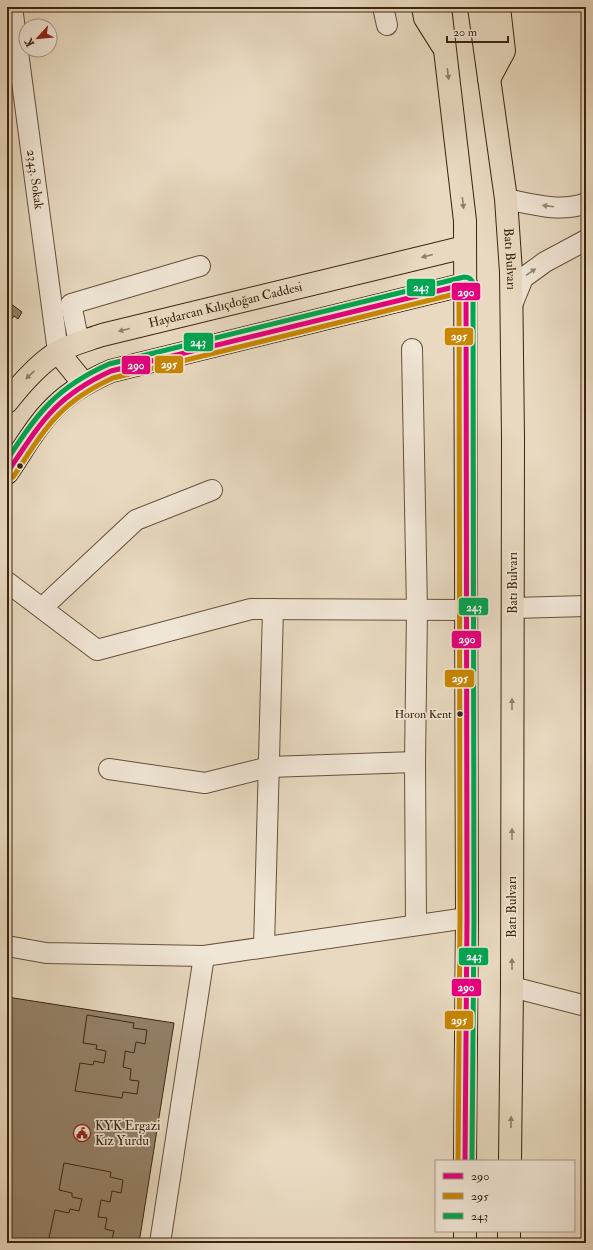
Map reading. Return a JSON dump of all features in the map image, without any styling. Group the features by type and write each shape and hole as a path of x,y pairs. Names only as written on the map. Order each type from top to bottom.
{"main road":[{"path":"423,7 425,18 445,50"},
{"path":"440,7 465,221 467,918 465,1160"},
{"name":"Batı Bulvarı","path":"479,7 506,199 512,272 513,608 510,1160"},
{"path":"489,79 504,51 499,7"},
{"name":"Haydarcan Kılıçdoğan Caddesi","path":"7,402 18,387 32,373 58,352 102,335 465,247"},
{"path":"7,473 49,412 65,397 84,384 111,370 466,284"},
{"path":"58,352 84,384"},
{"path":"465,1232 465,1243"},
{"path":"509,1243 510,1232"}],"street":[{"name":"2343. Sokak","path":"12,7 58,352"},
{"path":"506,199 564,208 586,203"},
{"path":"512,305 523,278 546,262 586,240"},
{"path":"79,343 71,304 200,266"},
{"path":"412,349 417,610 415,762 416,925"},
{"path":"42,608 136,520 212,490"},
{"path":"7,582 97,650 251,609 466,610"},
{"path":"513,608 586,606"},
{"path":"264,947 273,609"},
{"path":"109,769 205,783 269,767 415,762"},
{"path":"7,946 46,953 204,956 467,918"},
{"path":"160,1243 204,956"},
{"path":"512,988 586,1006"}],"building":[{"path":"7,301 22,312 18,319 14,316 7,325"},
{"name":"KYK Ergazi Kız Yurdu","path":"7,997 174,1023 139,1243 7,1243"},
{"path":"87,1015 134,1023 133,1028 147,1030 145,1044 136,1042 134,1053 125,1051 123,1067 131,1069 130,1080 139,1081 137,1094 123,1092 122,1098 75,1091 80,1063 93,1065 94,1061 104,1063 106,1051 96,1049 97,1045 83,1043"},
{"path":"64,1163 111,1172 110,1177 123,1180 121,1193 112,1191 110,1202 101,1200 98,1217 107,1218 105,1229 114,1231 111,1243 97,1241 97,1243 77,1243 49,1238 55,1210 69,1213 70,1209 79,1211 82,1199 72,1197 72,1193 59,1190"}],"transit line":[{"name":"243","path":"7,460 28,429 49,403 90,373 109,364 464,277 469,278 472,281 474,918 472,1160"},
{"name":"290","path":"7,473 39,426 50,413 75,391 111,371 466,284 467,918 465,1160"},
{"name":"295","path":"13,477 34,445 54,419 79,397 94,387 113,378 459,293 460,918 458,1160"}],"place":[{"name":"Horon Kent","path":"460,714"},
{"name":"KYK Ergazi Kız Yurdu","path":"82,1133"}]}
